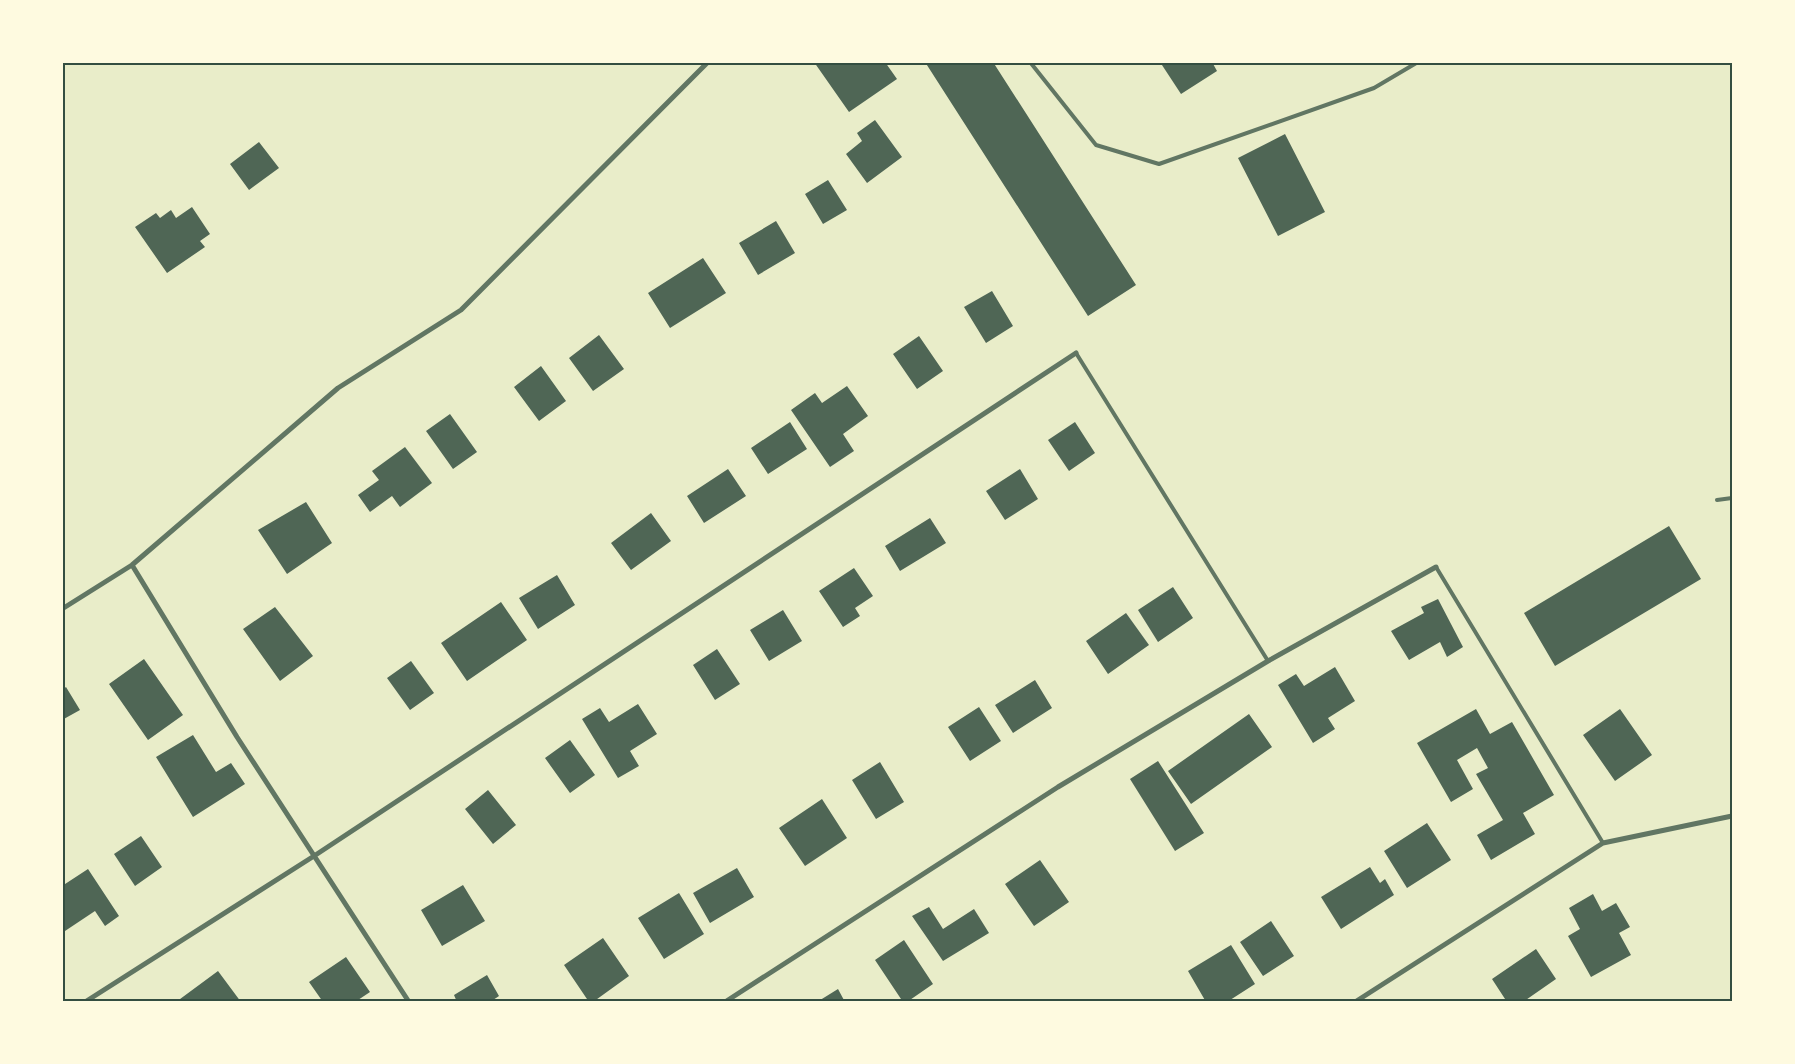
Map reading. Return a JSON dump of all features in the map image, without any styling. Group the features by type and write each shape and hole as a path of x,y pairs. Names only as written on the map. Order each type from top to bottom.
{"street":[{"path":"62,609 132,565 338,388 461,310 708,62"},
{"path":"85,1002 314,856 1076,353"},
{"path":"132,565 314,856 410,1002"},
{"path":"725,1002 1058,787 1268,661 1436,567"},
{"path":"1354,1002 1603,843 1732,816"}],"lane":[{"path":"1030,62 1096,146 1159,164 1374,88 1418,62"},
{"path":"1076,353 1268,661"},
{"path":"1717,500 1732,498"},
{"path":"1436,567 1603,843"}],"building":[{"path":"814,62 885,62 897,79 849,112"},
{"path":"925,62 993,62 1136,285 1088,316"},
{"path":"1160,62 1212,62 1217,71 1181,94"},
{"path":"875,120 902,157 867,183 846,154 862,141 857,133"},
{"path":"1285,134 1325,212 1278,236 1238,158"},
{"path":"259,142 279,168 249,190 230,164"},
{"path":"828,180 847,210 823,224 805,194"},
{"path":"192,207 210,234 200,241 205,247 167,273 135,227 156,213 160,218 171,210 176,218"},
{"path":"776,221 795,253 758,275 739,243"},
{"path":"703,258 726,293 670,328 648,293"},
{"path":"992,291 1013,326 986,343 964,307"},
{"path":"599,335 624,369 593,391 569,358"},
{"path":"919,336 943,371 917,389 893,354"},
{"path":"541,366 566,401 539,421 514,387"},
{"path":"847,386 868,416 843,434 854,451 830,467 791,410 815,393 822,403"},
{"path":"450,414 477,452 453,469 426,431"},
{"path":"790,422 807,449 768,474 751,448"},
{"path":"1075,422 1095,453 1069,471 1048,440"},
{"path":"405,447 432,483 400,507 392,496 370,512 358,495 379,480 372,471"},
{"path":"728,469 746,496 704,523 687,496"},
{"path":"1020,469 1038,499 1005,520 986,491"},
{"path":"306,502 332,543 287,574 258,530"},
{"path":"651,513 671,541 631,570 611,543"},
{"path":"930,518 946,543 900,571 885,546"},
{"path":"1669,526 1701,579 1555,666 1524,613"},
{"path":"854,568 873,596 855,608 860,616 843,627 819,591"},
{"path":"557,575 575,605 538,629 519,598"},
{"path":"1173,587 1193,618 1158,642 1138,610"},
{"path":"1438,599 1463,647 1447,657 1440,642 1409,660 1391,631 1424,613 1421,607"},
{"path":"501,602 527,640 467,681 441,643"},
{"path":"275,607 313,656 280,681 243,629"},
{"path":"783,610 802,641 769,661 750,630"},
{"path":"1126,613 1149,645 1108,674 1086,641"},
{"path":"717,649 740,684 715,700 693,665"},
{"path":"144,659 183,715 148,740 109,684"},
{"path":"411,661 434,693 410,710 387,678"},
{"path":"1335,667 1355,701 1328,718 1335,729 1313,743 1278,685 1296,674 1304,686"},
{"path":"1035,680 1052,708 1013,733 995,705"},
{"path":"66,687 80,710 62,720 62,690"},
{"path":"638,704 657,734 630,751 639,766 618,778 582,719 600,708 609,722"},
{"path":"979,707 1001,741 970,761 948,727"},
{"path":"1476,709 1490,734 1512,722 1554,795 1523,813 1535,834 1491,860 1477,835 1503,820 1476,774 1488,768 1477,748 1457,760 1473,789 1451,802 1417,743"},
{"path":"1620,709 1652,755 1615,781 1583,735"},
{"path":"1249,714 1272,747 1191,804 1168,771"},
{"path":"193,735 216,772 231,763 245,784 193,817 156,757"},
{"path":"570,740 595,775 570,793 545,758"},
{"path":"1158,761 1204,833 1175,851 1130,779"},
{"path":"880,762 904,802 876,819 852,780"},
{"path":"488,790 516,825 493,844 465,809"},
{"path":"822,799 847,838 805,866 779,828"},
{"path":"1427,823 1451,860 1407,888 1384,851"},
{"path":"141,836 162,867 135,886 114,854"},
{"path":"1040,860 1069,902 1034,926 1005,884"},
{"path":"1370,867 1380,883 1385,879 1394,895 1341,929 1321,897"},
{"path":"737,868 754,897 710,923 693,893"},
{"path":"88,869 119,916 105,926 95,911 62,933 62,886"},
{"path":"463,885 485,921 442,946 421,910"},
{"path":"679,893 704,934 664,959 638,918"},
{"path":"1593,894 1602,911 1616,903 1630,927 1619,933 1631,955 1591,977 1568,936 1580,929 1569,908"},
{"path":"929,907 943,929 974,909 989,933 943,961 912,916"},
{"path":"1271,921 1294,956 1263,976 1240,942"},
{"path":"603,938 629,976 593,1002 589,1002 564,965"},
{"path":"904,940 933,984 907,1002 903,1002 875,960"},
{"path":"1231,945 1255,984 1227,1002 1206,1002 1188,971"},
{"path":"1536,949 1556,979 1523,1002 1507,1002 1492,979"},
{"path":"346,957 370,992 355,1002 323,1002 309,982"},
{"path":"218,971 241,1002 176,1002"},
{"path":"487,975 499,996 490,1002 457,1002 454,995"},
{"path":"838,989 845,1002 817,1002"}]}
